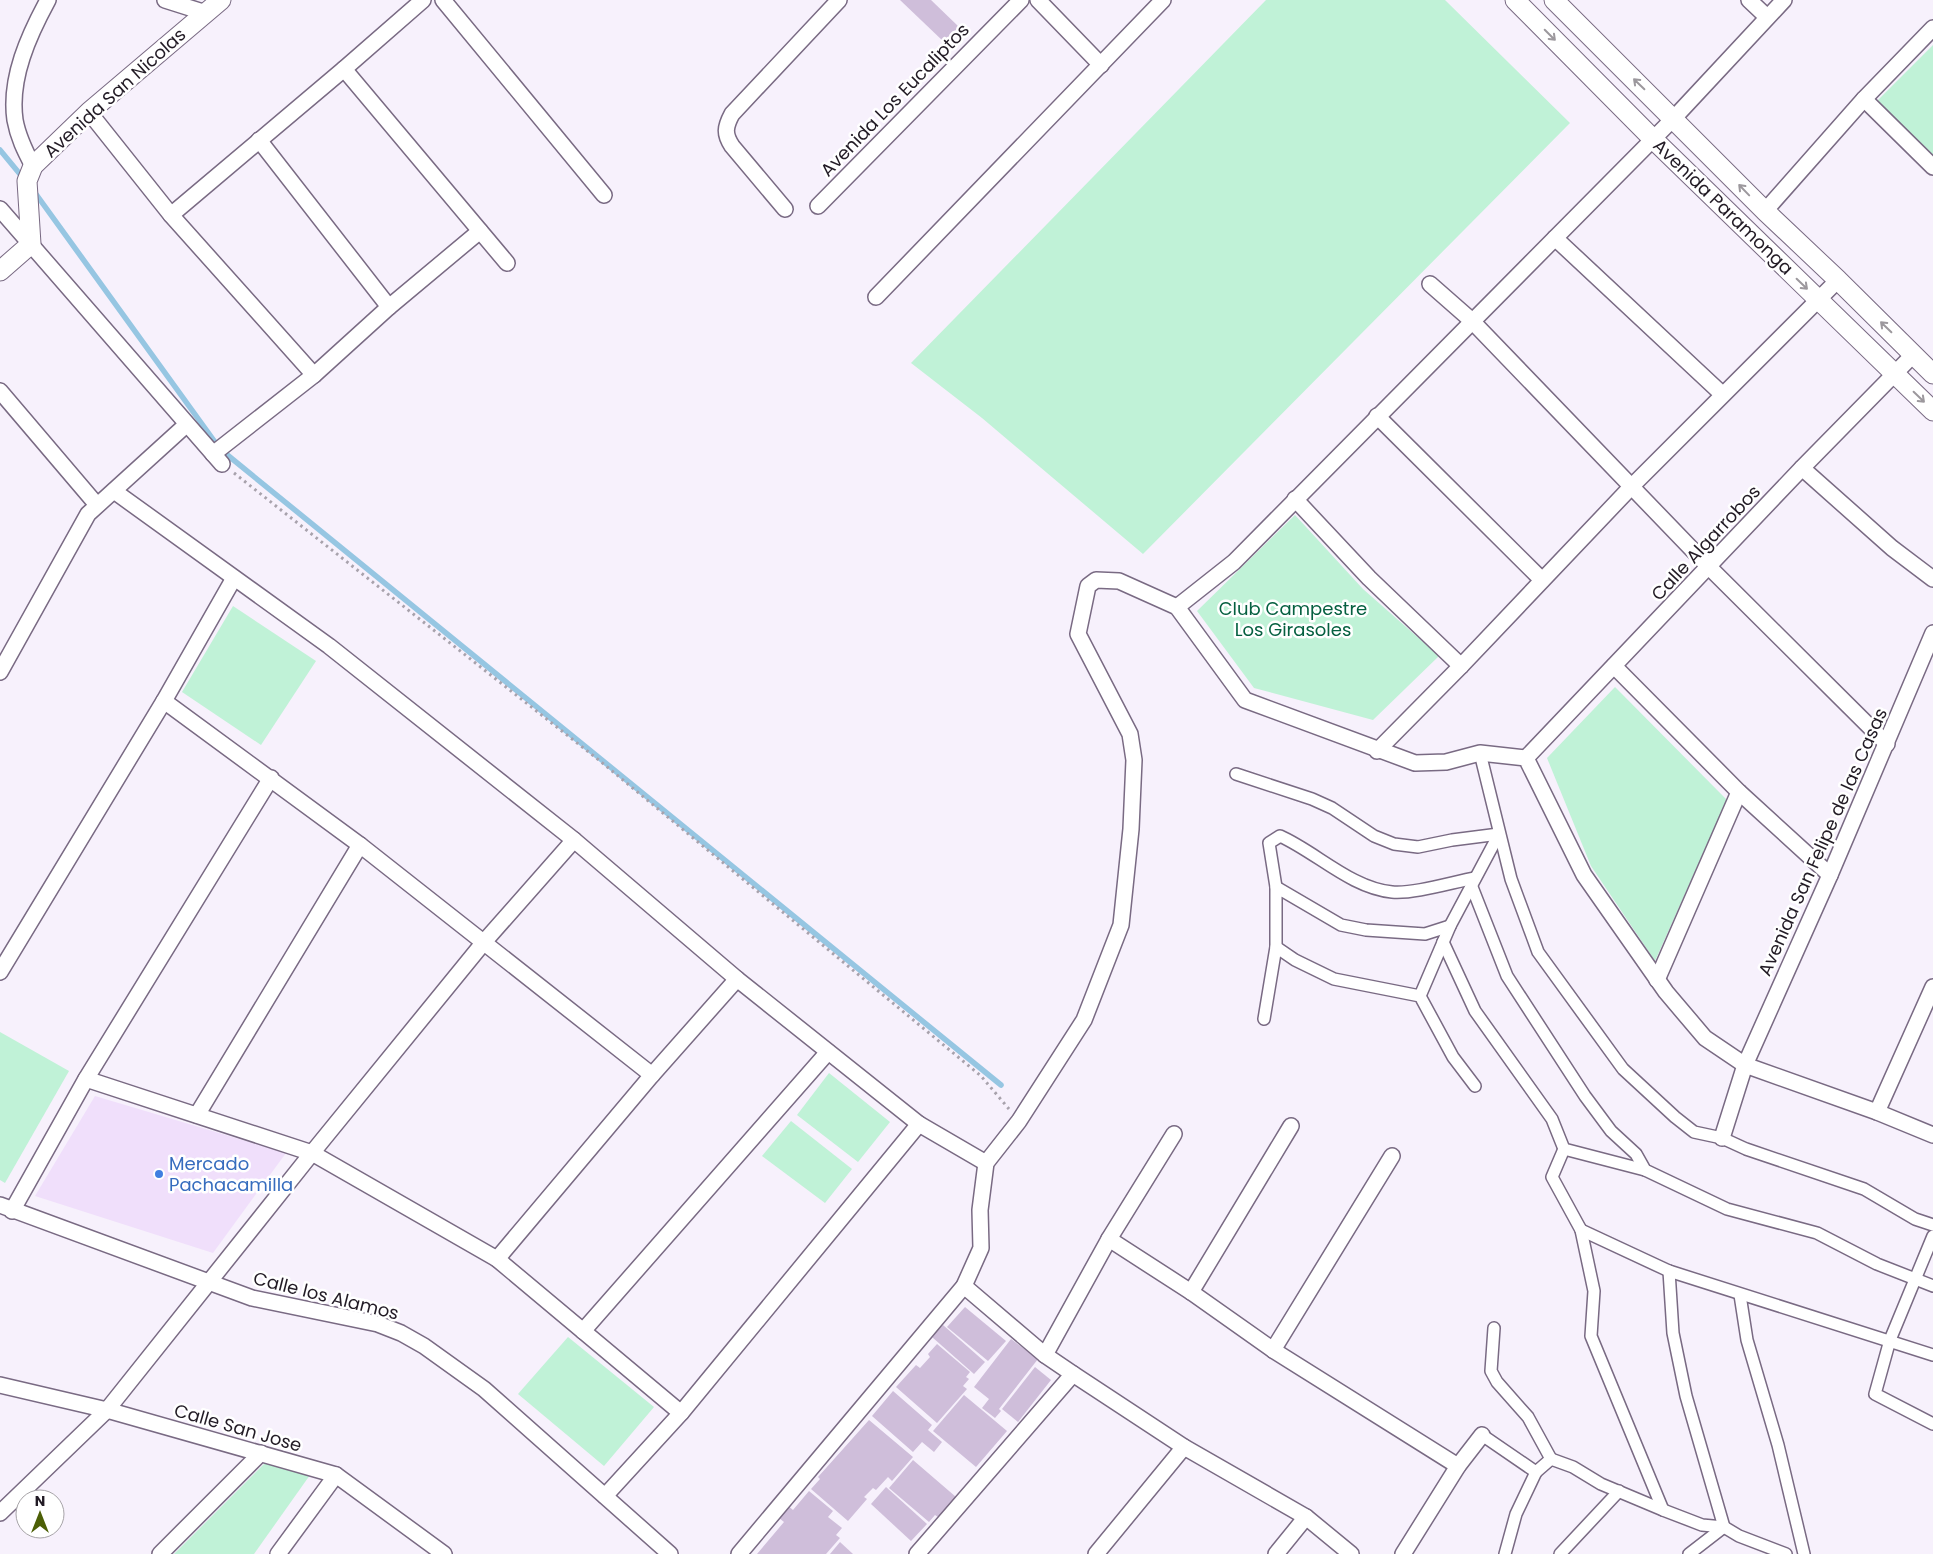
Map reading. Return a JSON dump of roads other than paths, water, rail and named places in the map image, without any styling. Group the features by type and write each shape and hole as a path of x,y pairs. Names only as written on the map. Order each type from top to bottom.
{"street":[{"path":"33,166 20,140 15,119 14,96 22,56 48,0"},
{"path":"165,0 206,13"},
{"name":"Avenida San Nicolas","path":"31,244 27,182 33,166 89,112 221,0"},
{"path":"170,215 423,0"},
{"path":"443,0 604,195"},
{"path":"785,209 732,146 726,136 727,124 732,114 838,0"},
{"name":"Avenida Los Eucaliptos","path":"818,206 1021,0"},
{"path":"1038,0 1101,65"},
{"path":"876,297 1163,0"},
{"name":"Avenida Paramonga","path":"1515,0 1653,139 1933,411"},
{"name":"Avenida Paramonga","path":"1554,0 1674,118 1764,211 1838,280 1933,374"},
{"path":"1748,0 1768,17"},
{"path":"1178,607 1234,562 1471,320 1674,118 1784,0"},
{"path":"1764,211 1864,99 1933,28"},
{"path":"344,69 507,263"},
{"path":"1864,99 1933,167"},
{"path":"89,112 170,215 314,375"},
{"path":"259,140 389,307"},
{"path":"0,209 217,459 389,307 480,231"},
{"path":"1554,238 1722,394"},
{"path":"0,271 31,244"},
{"path":"1377,751 1722,394 1838,280"},
{"path":"1430,284 1471,320 1709,567 1887,744"},
{"name":"Calle Algarrobos","path":"1526,758 1802,468 1914,354"},
{"path":"0,391 97,505"},
{"path":"1377,416 1542,580"},
{"path":"0,672 88,514 186,425"},
{"path":"1802,468 1892,548 1933,579"},
{"path":"114,490 328,646 574,840 737,979 919,1124 986,1163"},
{"path":"1295,500 1369,578 1461,666"},
{"path":"0,972 164,701 234,578"},
{"path":"739,1554 964,1286 981,1248 980,1210 986,1163 1020,1121 1084,1020 1121,925 1131,829 1134,760 1130,734 1078,634 1088,586 1096,580 1119,581 1178,607 1245,700 1415,764 1446,762 1480,753 1526,758 1584,875 1657,980 1705,1038 1745,1065 1877,1112 1933,1135"},
{"name":"Avenida San Felipe de las Casas","path":"1722,1138 1745,1065 1830,875 1933,633"},
{"path":"1614,666 1739,792 1830,875"},
{"path":"164,701 360,845 652,1075"},
{"path":"1480,753 1511,879 1538,952 1624,1069 1675,1117 1694,1132 1722,1138 1746,1149 1864,1189 1915,1219 1933,1225"},
{"path":"1236,774 1312,799 1332,808 1374,836 1394,844 1418,847 1452,840 1499,834"},
{"path":"6,1208 271,778"},
{"path":"1657,980 1739,792"},
{"path":"1420,996 1450,926 1499,834"},
{"path":"1264,1019 1276,947 1276,886 1270,843 1280,836 1298,844 1342,872 1380,890 1394,892 1474,882"},
{"path":"0,1512 107,1410 312,1153 484,942 574,840"},
{"path":"196,1115 360,845"},
{"path":"1474,882 1507,976 1586,1096 1612,1131 1636,1154 1645,1170"},
{"path":"1276,886 1341,924 1391,933 1425,934 1450,926"},
{"path":"1443,942 1475,1010 1552,1119 1564,1149 1552,1177 1581,1230 1594,1290 1591,1336 1663,1510"},
{"path":"1276,947 1295,960 1334,979 1420,996 1454,1056 1475,1086"},
{"path":"497,1259 652,1075 737,979"},
{"path":"1877,1112 1933,987"},
{"path":"583,1331 828,1052"},
{"path":"86,1079 312,1153 497,1259 681,1413"},
{"path":"605,1496 681,1413 919,1124"},
{"path":"1191,1292 1290,1126"},
{"path":"1045,1355 1109,1239 1174,1134"},
{"path":"1564,1149 1645,1170 1726,1209 1817,1233 1877,1264 1933,1286"},
{"path":"1273,1350 1392,1156"},
{"name":"Calle los Alamos","path":"6,1208 252,1298 378,1324 401,1333 424,1346 484,1389 670,1554"},
{"path":"1581,1230 1669,1271 1933,1355"},
{"path":"1933,1236 1890,1340 1875,1394 1933,1424"},
{"path":"1109,1239 1191,1292 1273,1350 1458,1466"},
{"path":"1669,1271 1672,1333 1686,1396 1724,1527"},
{"path":"964,1286 1045,1355 1184,1447 1306,1518 1351,1554"},
{"path":"1740,1295 1747,1340 1778,1445 1804,1554"},
{"path":"1494,1328 1492,1371 1497,1382 1528,1417 1551,1459 1573,1467 1601,1484 1663,1510 1702,1525 1724,1527 1786,1554"},
{"path":"917,1554 1073,1374"},
{"name":"Calle San Jose","path":"0,1385 107,1410 336,1475 443,1554"},
{"path":"1403,1554 1458,1466 1482,1435 1536,1472"},
{"path":"1096,1554 1184,1447"},
{"path":"160,1554 261,1453"},
{"path":"1504,1554 1510,1542 1516,1514 1536,1472 1551,1459"},
{"path":"278,1554 336,1475"},
{"path":"1560,1554 1619,1491"},
{"path":"1276,1554 1306,1518"},
{"path":"1689,1554 1724,1527"}],"waterway":[{"path":"0,150 24,179"},
{"path":"33,190 220,449 1001,1085"}],"place":[{"name":"Mercado Pachacamilla","path":"159,1174"}],"park label":[{"name":"Club Campestre Los Girasoles","path":"1293,619"}]}
